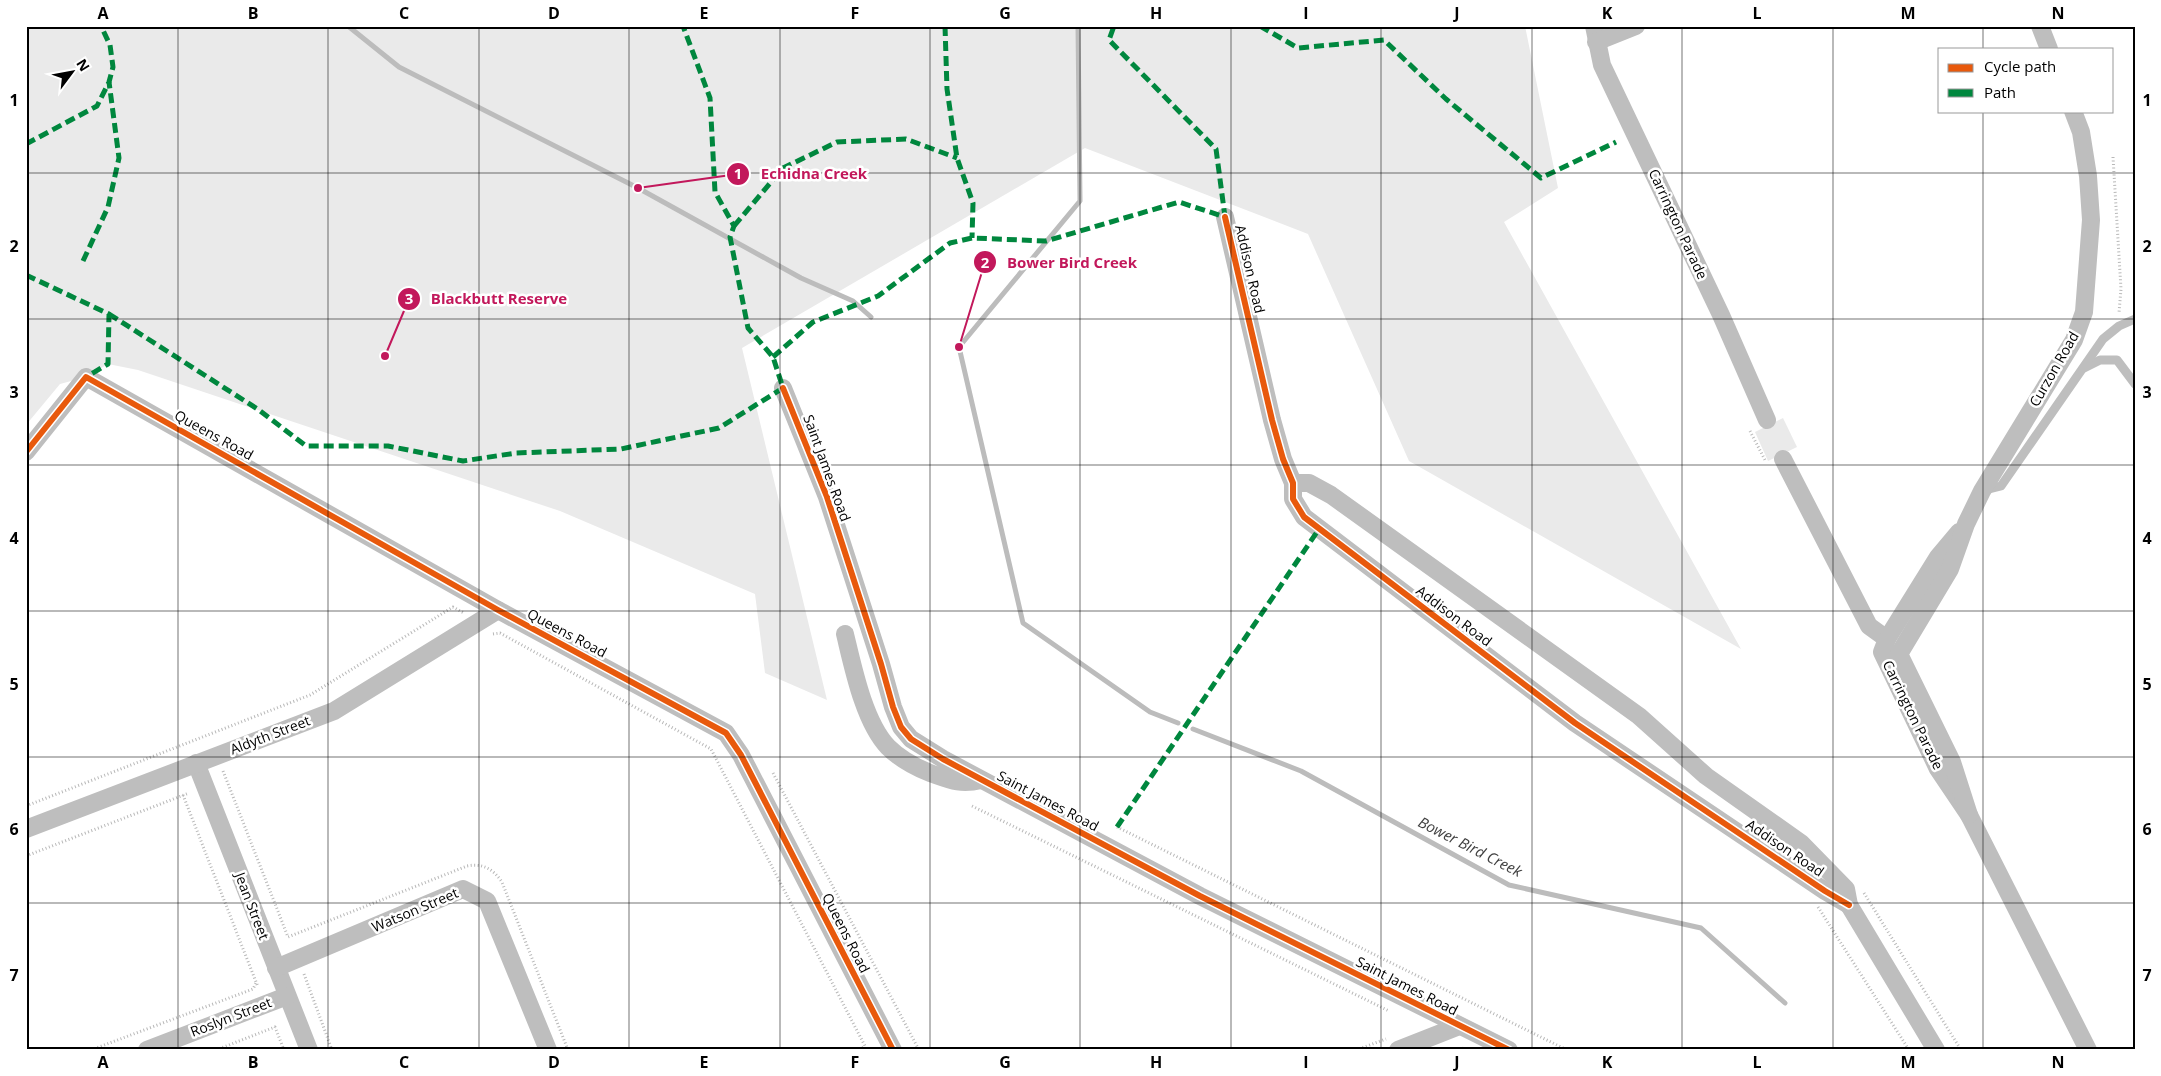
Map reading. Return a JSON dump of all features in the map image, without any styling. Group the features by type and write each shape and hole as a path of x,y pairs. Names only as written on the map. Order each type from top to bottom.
{"street":[{"path":"1595,34 1636,26"},
{"path":"2040,26 2049,48"},
{"name":"Carrington Parade","path":"1595,34 1602,65 1722,315 1767,420"},
{"name":"Curzon Road","path":"1899,654 1950,569 1966,524 1982,491 2074,340 2084,312 2091,220 2088,176 2081,132 2073,112"},
{"name":"Addison Road","path":"1225,217 1272,420 1283,459 1293,483 1293,499 1304,518 1575,723 1825,891 1850,905"},
{"name":"Queens Road","path":"26,452 86,377 498,610 726,733 741,755 893,1050"},
{"name":"Saint James Road","path":"783,388 826,497 881,664 893,707 901,727 911,739 981,780 1200,896 1509,1050"},
{"name":"Carrington Parade","path":"1783,458 1869,626 1887,639 1882,652 1938,769 1969,815 2088,1050"},
{"name":"Addison Road","path":"1293,483 1310,483 1331,495 1639,716 1706,776 1801,843 1846,889 1850,905 1936,1050"},
{"name":"Curzon Road","path":"1887,639 1938,557 1966,524"},
{"name":"Aldyth Street","path":"26,829 334,711 498,610"},
{"name":"Saint James Road","path":"846,634 851,659 873,726 887,746 903,759 955,782 969,783 981,780"},
{"name":"Carrington Parade","path":"1899,654 1952,762 1969,815"},
{"name":"Jean Street","path":"196,763 308,1050"},
{"name":"Watson Street","path":"276,968 463,889 487,901 548,1050"},
{"name":"Roslyn Street","path":"147,1050 288,996"},
{"path":"1395,1043 1459,1026"}],"lane":[{"path":"1982,491 2001,486 2103,340 2119,326 2135,319"},
{"path":"2084,368 2100,360 2117,360 2135,384"}],"path":[{"path":"2113,157 2121,289 2119,326"},
{"path":"26,806 310,695 453,608 464,613"},
{"path":"490,634 500,633 711,749 865,1046 863,1049 857,1050"},
{"path":"773,773 919,1050"},
{"path":"26,856 189,793"},
{"path":"183,795 258,987"},
{"path":"972,806 1396,1015"},
{"path":"1117,827 1567,1050"},
{"path":"1818,906 1909,1050"},
{"path":"288,937 290,944"},
{"path":"308,969 304,978 332,1050"},
{"path":"91,1050 253,988 256,982"},
{"path":"272,1020 284,1050"},
{"path":"216,1050 274,1026"},
{"path":"1356,1050 1395,1043"}],"shaded area":[{"path":"26,26 1525,26 1558,188 1504,222 1741,649 1409,461 1308,234 1085,148 742,348 827,700 765,673 755,594 560,511 138,370 108,364 86,377 60,384 26,425"},
{"path":"1783,418 1797,447 1768,461 1755,432"}],"waterway":[{"path":"348,26 399,67 638,188 801,278 853,301 871,317"},
{"name":"Bower Bird Creek","path":"1078,26 1080,201 959,347 1023,623 1150,712 1178,723"},
{"name":"Bower Bird Creek","path":"1193,729 1301,771 1509,885 1701,928 1785,1003"}],"marked path":[{"path":"26,144 97,106 109,82 113,67 110,45 101,26"},
{"path":"109,314 259,410 306,446 388,446 463,461 516,453 621,449 719,428 783,388 773,357 748,328 730,237 734,226 715,192 710,98 683,26"},
{"path":"945,26 947,89 957,158 973,203 972,238"},
{"path":"773,357 813,322 878,296 950,243 972,238 1046,241 1179,202 1225,217 1216,149 1109,40 1114,26"},
{"path":"1260,26 1298,48 1384,40 1446,99 1541,178 1616,142"},
{"path":"83,261 108,207 119,158 109,82"},
{"path":"734,226 783,168 837,142 906,139 957,158"},
{"path":"26,275 109,314 108,364 86,377"},
{"path":"1117,827 1319,529"}],"cycle path":[{"path":"1225,217 1272,420 1283,459 1293,483 1293,499 1304,517 1575,723 1825,891 1849,905"},
{"path":"26,452 86,377 498,610 726,733 741,755 893,1050"},
{"path":"783,388 827,497 893,707 901,727 911,739 943,759 1200,896 1509,1050"}],"place":[{"name":"Echidna Creek","path":"638,188"},
{"name":"Bower Bird Creek","path":"959,347"},
{"name":"Blackbutt Reserve","path":"385,356"}]}
